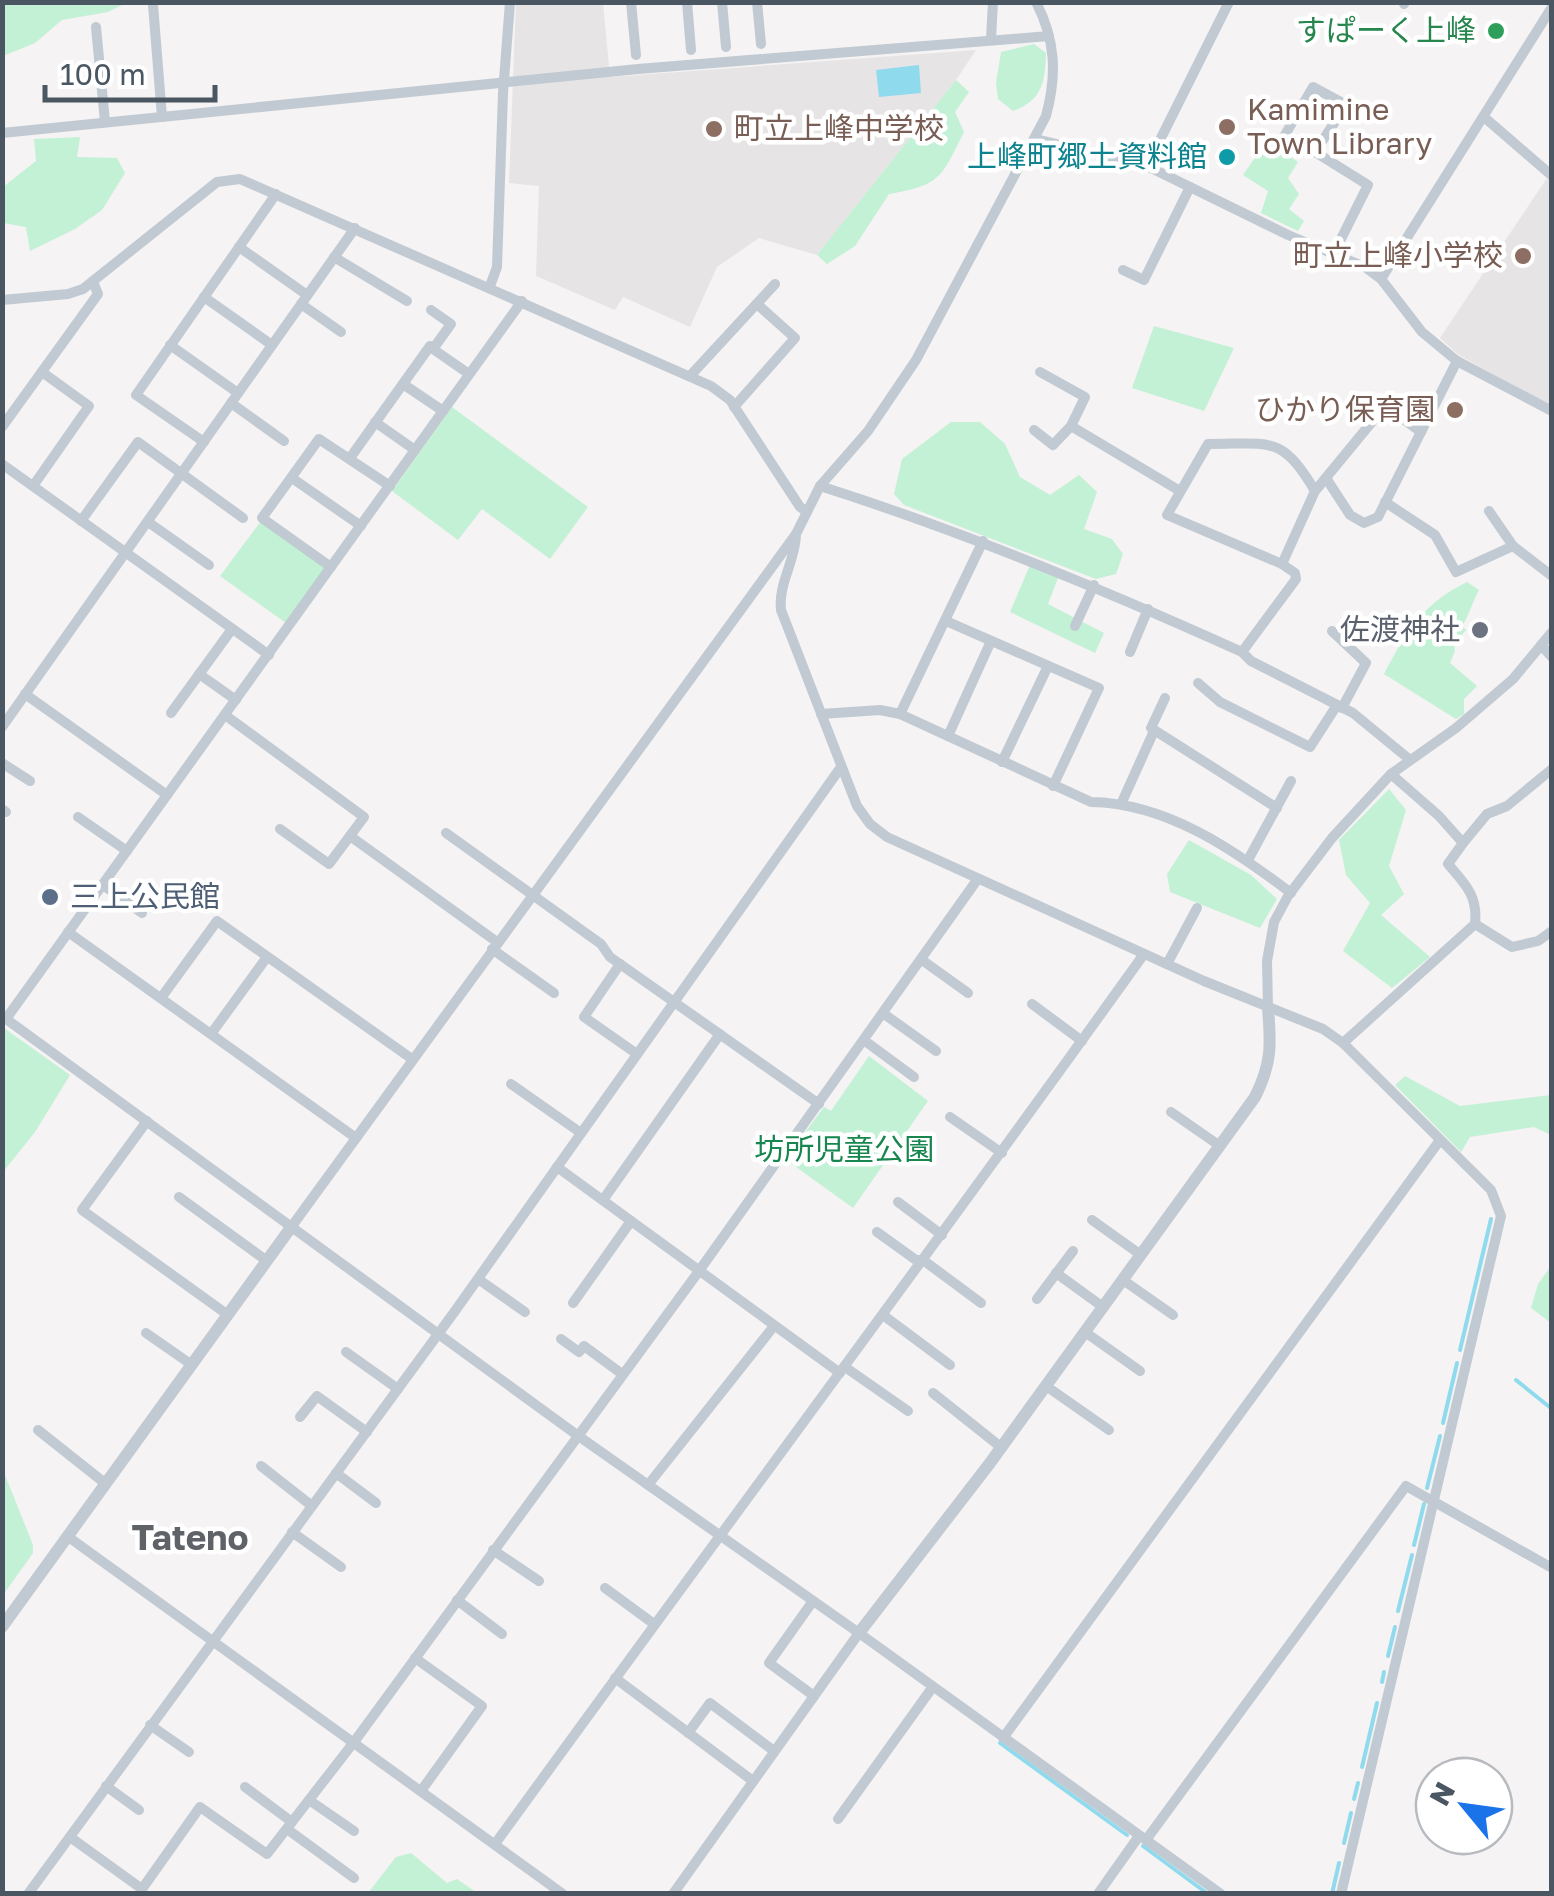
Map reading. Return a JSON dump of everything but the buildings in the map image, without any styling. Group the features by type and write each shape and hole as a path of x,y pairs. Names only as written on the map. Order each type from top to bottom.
{"street":[{"path":"490,286 498,267 502,94 510,2"},
{"path":"631,2 636,55"},
{"path":"686,2 691,50"},
{"path":"722,2 726,47"},
{"path":"757,2 761,44"},
{"path":"991,40 993,2"},
{"path":"2,1627 796,534 820,486 868,431 916,360 1036,139 1054,88 1055,60 1036,2"},
{"path":"1147,166 1229,2"},
{"path":"153,5 162,117"},
{"path":"1381,279 1552,7"},
{"path":"96,27 105,122"},
{"path":"2,132 506,82 1049,36"},
{"path":"1315,152 1346,105 1313,87 1282,140 1302,152 1315,152 1368,186 1332,255"},
{"path":"1484,117 1550,174"},
{"path":"1036,139 1147,166 1365,267 1381,279 1422,332 1457,361 1552,411"},
{"path":"2,300 68,294 93,282 217,182 240,179 522,300 722,392 800,506 808,512"},
{"path":"1123,270 1144,280 1190,187"},
{"path":"204,442 136,394 276,194"},
{"path":"3,724 355,228"},
{"path":"239,247 340,332"},
{"path":"334,256 406,301"},
{"path":"2,427 98,294 93,282"},
{"path":"690,376 775,284"},
{"path":"204,297 272,345"},
{"path":"522,300 4,1018 577,1435 1221,1894"},
{"path":"734,406 795,338 757,304"},
{"path":"431,310 451,324 433,349"},
{"path":"170,345 284,440"},
{"path":"350,458 430,346 470,374"},
{"path":"1326,478 1350,515 1364,523 1378,517 1457,361"},
{"path":"33,486 89,406 42,372"},
{"path":"1034,430 1052,445 1071,426 1084,398 1040,372"},
{"path":"403,384 442,412"},
{"path":"1282,564 1315,492 1385,406 1421,432"},
{"path":"376,422 415,450"},
{"path":"1071,426 1180,491"},
{"path":"332,567 262,518 319,439 390,486"},
{"path":"80,521 138,442 243,518"},
{"path":"1242,652 1296,579 1295,572 1167,515 1208,444 1273,444 1297,462 1315,492"},
{"path":"2,464 268,655"},
{"path":"292,478 361,526"},
{"path":"820,486 982,541 1094,585 1242,652 1251,661 1339,706 1409,759"},
{"path":"1386,502 1436,535 1456,572 1512,546"},
{"path":"1489,511 1512,546 1552,576"},
{"path":"148,522 210,565"},
{"path":"796,534 796,547 780,596 781,610 841,767 870,824 908,848 978,880 1323,1029 1343,1043 1491,1190 1501,1216 1340,1894"},
{"path":"900,714 982,541"},
{"path":"1075,626 1094,585"},
{"path":"1130,652 1148,609"},
{"path":"946,621 1100,688 1053,786"},
{"path":"171,714 232,629"},
{"path":"1198,684 1220,702 1310,748 1366,663 1332,631"},
{"path":"673,1894 859,1633 1002,1448 1255,1097 1268,1070 1271,1044 1267,961 1274,922 1291,893 1332,838 1391,774 1470,716 1512,679 1552,632"},
{"path":"948,736 991,641"},
{"path":"1541,645 1552,657"},
{"path":"1002,762 1048,666"},
{"path":"199,674 236,700"},
{"path":"25,694 168,795"},
{"path":"1164,698 1150,728 1277,808"},
{"path":"820,714 880,710 900,714 1091,802 1122,802 1157,813 1248,860 1291,893"},
{"path":"225,715 364,817 330,864 280,829"},
{"path":"1122,802 1154,731"},
{"path":"2,763 30,781"},
{"path":"28,1894 478,1279 841,767"},
{"path":"1343,1043 1475,924 1477,904 1448,864 1488,814 1507,806 1552,769"},
{"path":"1391,774 1463,842"},
{"path":"1248,860 1291,782"},
{"path":"78,816 127,851"},
{"path":"446,833 601,944 610,957 820,1104"},
{"path":"350,836 554,994"},
{"path":"70,1836 142,1889 200,1808 267,1854 354,1742 699,1271 978,880"},
{"path":"103,885 142,913"},
{"path":"1166,964 1198,908"},
{"path":"161,998 217,921 412,1060"},
{"path":"1475,924 1512,947 1538,941 1552,931"},
{"path":"68,932 356,1138"},
{"path":"495,1844 1144,954"},
{"path":"211,1034 267,957"},
{"path":"922,960 968,993"},
{"path":"620,964 584,1017 638,1054"},
{"path":"1032,1004 1082,1041"},
{"path":"884,1014 936,1052"},
{"path":"603,1200 720,1034"},
{"path":"865,1040 914,1077"},
{"path":"511,1084 581,1133"},
{"path":"1171,1112 1220,1146"},
{"path":"950,1117 1002,1153"},
{"path":"148,1121 82,1210 228,1315"},
{"path":"1003,1738 1440,1140"},
{"path":"557,1167 774,1326 908,1411"},
{"path":"179,1197 267,1261"},
{"path":"898,1202 942,1235"},
{"path":"1092,1220 1141,1254"},
{"path":"574,1303 632,1221"},
{"path":"877,1232 981,1303"},
{"path":"1037,1299 1072,1251"},
{"path":"1056,1273 1103,1306"},
{"path":"478,1279 525,1312"},
{"path":"1123,1280 1173,1315"},
{"path":"884,1315 950,1365"},
{"path":"648,1485 774,1326"},
{"path":"1085,1332 1140,1371"},
{"path":"146,1333 192,1365"},
{"path":"561,1339 579,1352 584,1346 622,1374"},
{"path":"346,1352 398,1389"},
{"path":"1046,1386 1108,1430"},
{"path":"933,1393 1002,1448"},
{"path":"300,1417 317,1396 367,1432"},
{"path":"38,1430 106,1484"},
{"path":"261,1466 312,1506"},
{"path":"336,1474 376,1503"},
{"path":"1098,1894 1406,1486 1552,1568"},
{"path":"292,1532 341,1567"},
{"path":"67,1536 563,1894"},
{"path":"493,1550 539,1582"},
{"path":"605,1588 654,1624"},
{"path":"457,1600 502,1634"},
{"path":"814,1601 769,1663 814,1696"},
{"path":"415,1658 482,1706 421,1791"},
{"path":"615,1678 753,1781"},
{"path":"838,1819 932,1688"},
{"path":"688,1733 710,1703 774,1751"},
{"path":"150,1725 189,1752"},
{"path":"106,1786 139,1810"},
{"path":"244,1787 354,1878"},
{"path":"309,1800 354,1831"}],"shaded area":[{"name":"町立上峰中学校","path":"516,3 603,3 610,77 976,50 817,255 759,238 717,267 690,327 623,297 615,310 536,276 539,186 509,183"},
{"name":"町立上峰小学校","path":"1551,172 1551,407 1459,355 1440,338"}],"green space":[{"path":"3,2 126,3 108,12 62,20 35,43 3,56"},
{"path":"1034,44 1046,53 1043,81 1031,101 1013,111 998,99 996,83 1001,52"},
{"path":"956,80 969,92 955,112 964,132 944,169 920,187 889,194 855,246 827,264 817,255"},
{"path":"80,137 77,157 117,158 125,173 102,210 75,229 30,251 26,227 3,223 3,187 36,161 34,139"},
{"path":"1267,140 1298,162 1288,178 1299,194 1289,209 1304,221 1298,231 1261,213 1268,191 1243,175"},
{"path":"1154,326 1234,348 1204,411 1132,388"},
{"path":"452,407 588,507 550,559 482,509 458,540 392,491"},
{"path":"951,422 980,422 1005,444 1020,477 1050,495 1079,475 1097,492 1084,529 1112,539 1123,554 1116,574 1096,579 904,505 894,494 902,459"},
{"path":"261,521 326,568 286,623 220,576"},
{"path":"1030,565 1058,578 1048,604 1104,633 1095,653 1010,612"},
{"path":"1467,582 1479,590 1462,626 1466,630 1454,643 1450,663 1477,686 1464,699 1464,714 1456,719 1384,674 1417,620 1438,600"},
{"path":"1389,789 1406,810 1389,866 1404,894 1381,915 1430,957 1392,988 1343,951 1370,903 1346,875 1339,840"},
{"path":"1189,840 1251,875 1277,899 1260,928 1170,892 1167,874"},
{"path":"4,1028 70,1075 35,1132 3,1172"},
{"name":"坊所児童公園","path":"869,1056 928,1101 853,1208 785,1159 824,1107 831,1111"},
{"path":"1405,1076 1460,1106 1551,1095 1551,1135 1534,1127 1470,1137 1461,1152 1395,1085"},
{"path":"1551,1266 1551,1323 1531,1308 1538,1284"},
{"path":"3,1470 33,1553 3,1595"},
{"path":"411,1853 447,1883 457,1879 477,1893 368,1893 396,1857"}],"water":[{"path":"919,65 921,93 879,97 876,70"}],"waterway":[{"path":"1460,1350 1491,1219"},
{"path":"1443,1423 1457,1363"},
{"path":"1516,1380 1552,1409"},
{"path":"1427,1488 1440,1436"},
{"path":"1414,1545 1424,1504"},
{"path":"1398,1611 1412,1555"},
{"path":"1388,1656 1395,1627"},
{"path":"1382,1682 1384,1672"},
{"path":"1362,1767 1377,1703"},
{"path":"1000,1743 1127,1835"},
{"path":"1354,1799 1358,1783"},
{"path":"1344,1843 1351,1813"},
{"path":"1143,1846 1208,1894"},
{"path":"1332,1894 1339,1863"}],"place":[{"name":"すぱーく上峰","path":"1496,31"},
{"name":"Kamimine Town Library","path":"1227,127"},
{"name":"町立上峰中学校","path":"714,129"},
{"name":"上峰町郷土資料館","path":"1227,157"},
{"name":"町立上峰小学校","path":"1523,256"},
{"name":"ひかり保育園","path":"1455,410"},
{"name":"佐渡神社","path":"1480,630"},
{"name":"三上公民館","path":"50,897"}],"district":[{"name":"Tateno","path":"190,1538"}]}
